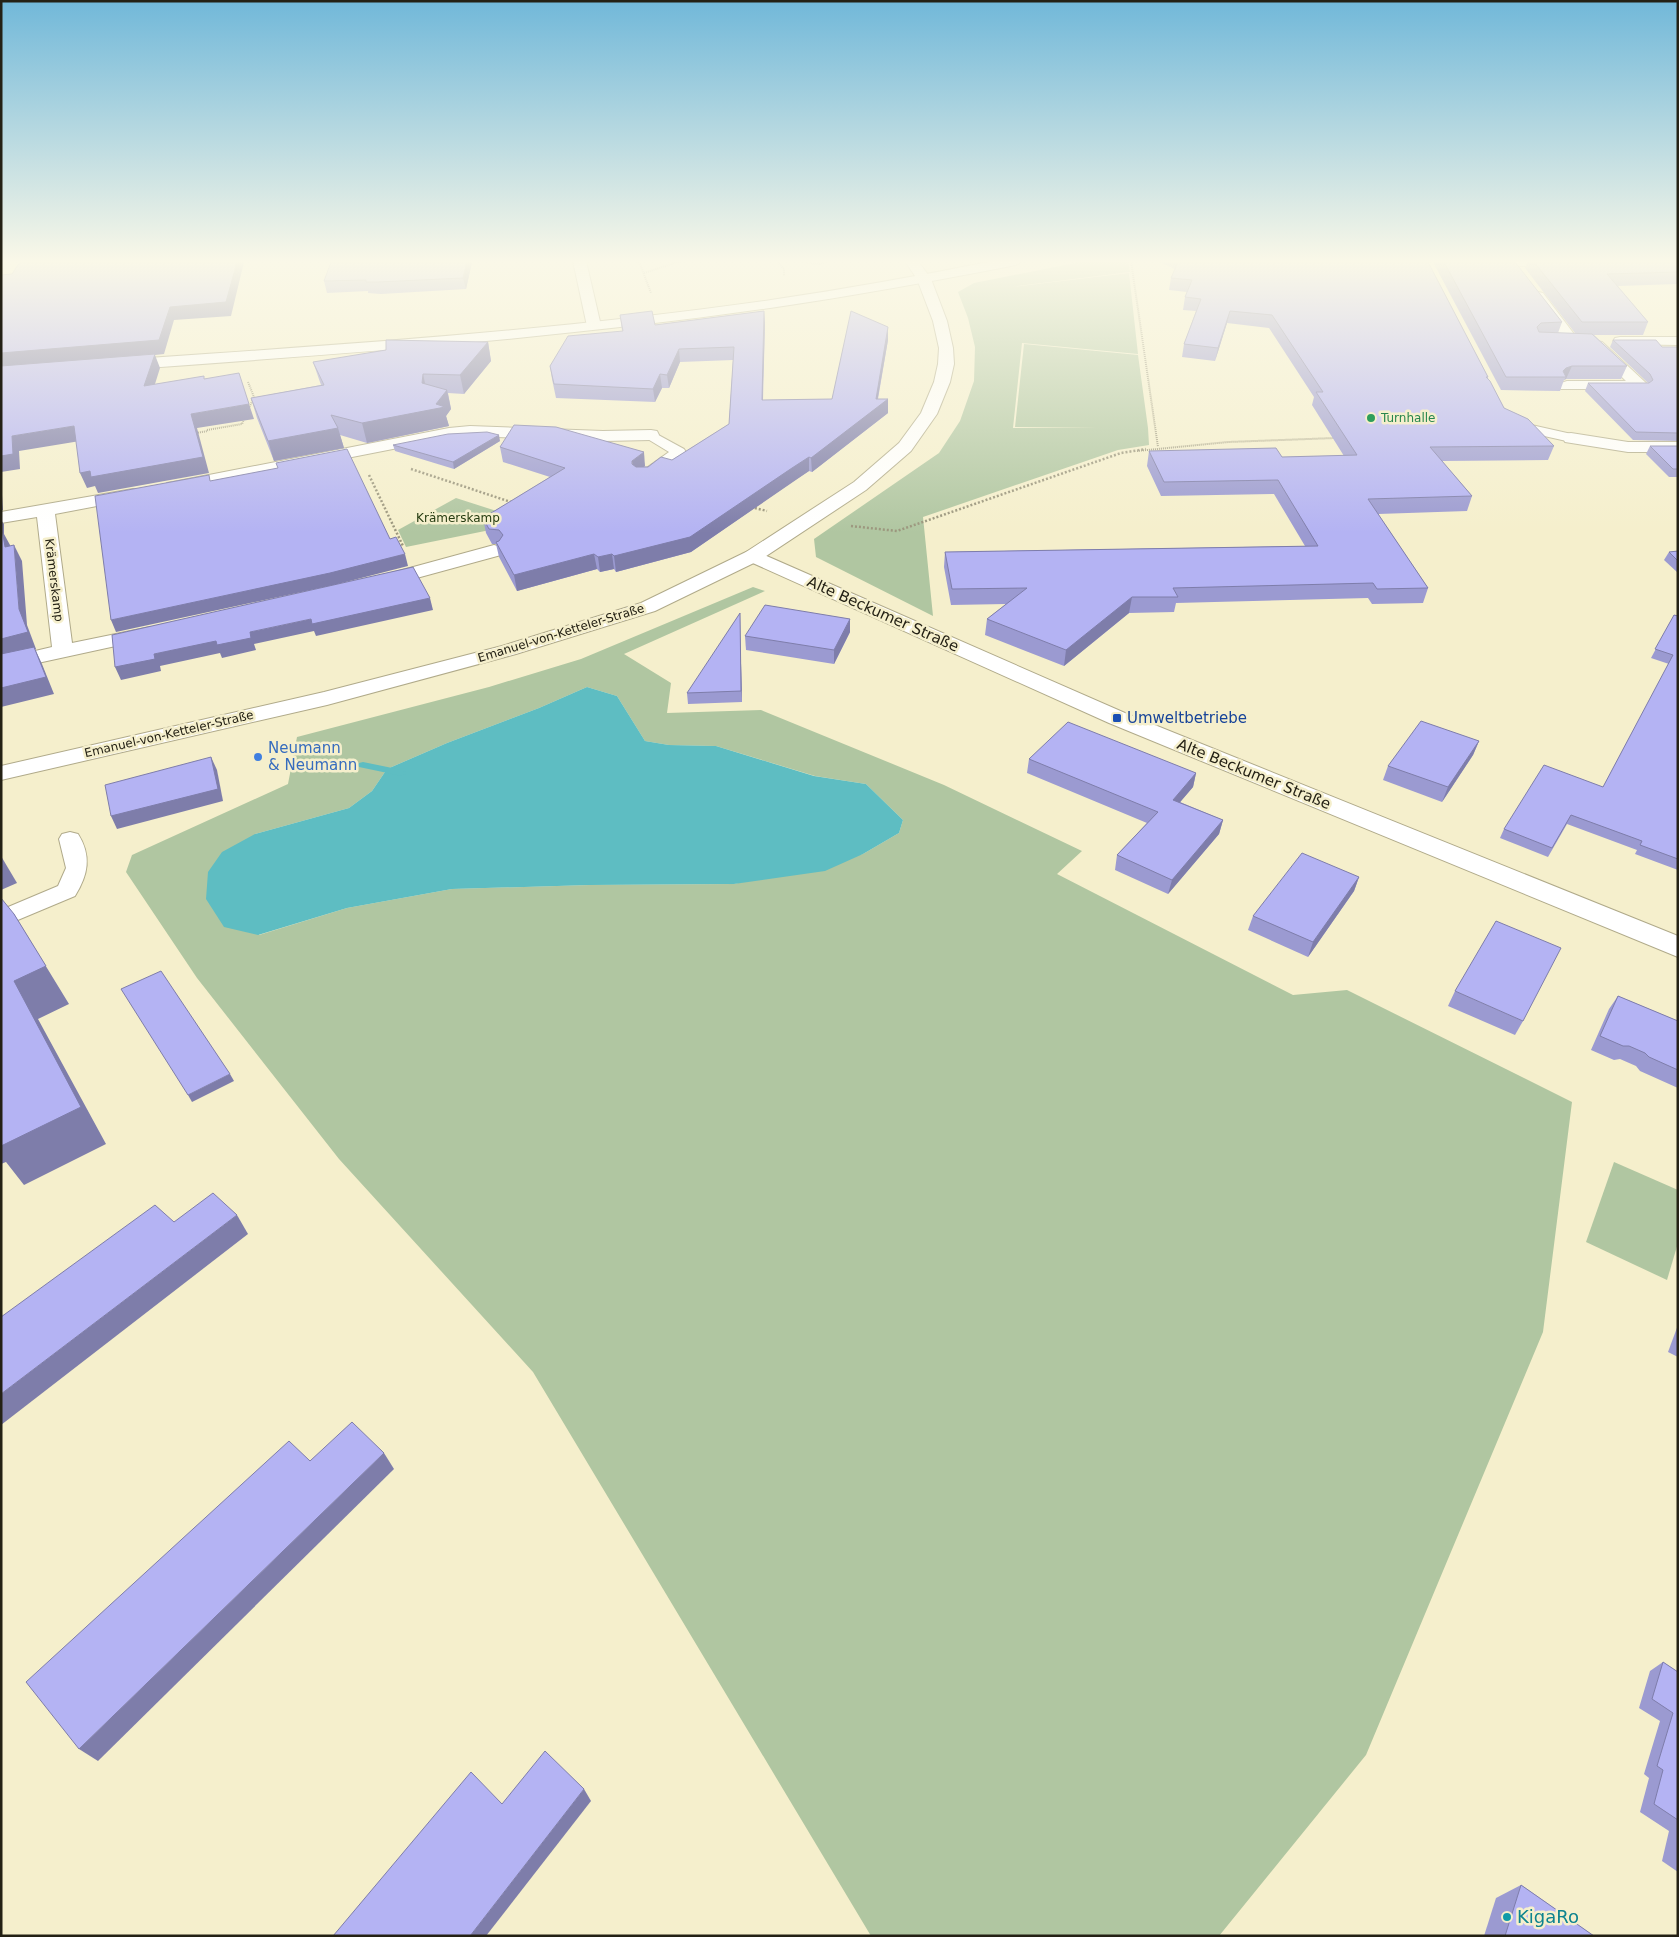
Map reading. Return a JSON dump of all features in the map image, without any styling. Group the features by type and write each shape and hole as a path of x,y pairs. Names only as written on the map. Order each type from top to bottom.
{"street":[{"path":"104,367 299,351"},
{"name":"Emanuel-von-Ketteler-Straße","path":"1,773 327,698 509,650 648,607 752,556 860,486 906,447 928,414 942,382 946,364 946,351"},
{"path":"1568,386 1640,386 1603,351"},
{"path":"1,518 358,452 449,433 470,431 603,436 651,435"},
{"path":"1571,438 1628,447 1678,447"},
{"name":"Krämerskamp","path":"45,510 63,651"},
{"path":"361,587 416,574 494,551"},
{"name":"Alte Beckumer Straße","path":"752,556 1125,722 1678,947"},
{"path":"1,665 170,628"}],"lane":[{"path":"1502,409 1506,418 1522,427 1571,438"},
{"path":"643,477 679,452 651,435"},
{"path":"1,919 67,891 77,868 70,839"}],"path":[{"path":"1144,351 1158,447"},
{"path":"192,434 242,424 254,397 248,382"},
{"path":"748,506 855,527 897,531 1121,453 1158,447 1257,440 1341,438"},
{"path":"358,452 523,505"},
{"path":"358,452 416,574"}],"green space":[{"path":"975,351 1021,351 1013,428 1097,428 1015,427 1023,351 1101,351 1138,355 1149,445 1118,450 923,517 933,616 816,557 814,539 939,453 960,421 974,381"},
{"path":"1111,351 1138,351 1138,354"},
{"name":"Krämerskamp","path":"456,498 512,516 490,530 406,547 398,530"},
{"path":"753,587 765,591 624,654 671,683 667,713 761,710 944,785 1082,851 1057,874 1293,995 1347,990 1572,1102 1543,1332 1366,1755 1219,1936 871,1936 533,1372 339,1159 197,978 126,872 132,855 288,784 297,737 489,687 581,659","holes":["587,687 617,696 645,741 669,745 716,746 815,776 866,784 903,820 899,833 863,854 734,884 590,885 452,889 347,908 259,935 255,834 349,808 372,791 387,769"]},
{"path":"1614,1162 1678,1190 1678,1243 1667,1280 1586,1242"}],"water":[{"path":"587,687 617,696 645,741 669,745 716,746 814,776 866,784 903,820 899,833 863,854 825,871 734,884 590,885 452,889 347,908 258,935 224,927 206,899 208,872 222,852 255,834 349,808 372,791 387,769"}],"building":[{"path":"1,351 21,351 1,353"},
{"path":"378,351 480,351 460,375 423,374 422,383 447,390 436,404 445,407 362,423 331,415 338,428 268,441 251,398 324,385 313,362"},
{"path":"559,351 678,351 667,375 660,374 653,389 554,384 550,366"},
{"path":"734,351 763,351 762,400 832,399 842,351 884,351 876,399 888,399 811,458 809,457 792,468 690,537 614,556 612,554 598,557 594,554 514,575 496,542 503,535 499,530 489,529 483,518 565,468 500,447 514,425 556,427 644,452 632,461 632,464 636,467 648,467 661,457 672,460 729,424"},
{"path":"1296,351 1475,351 1488,377 1486,377 1504,408 1528,419 1554,446 1430,447 1472,496 1368,499 1428,588 1377,589 1373,583 1173,588 1178,597 1132,597 1066,650 987,619 1027,588 952,589 945,552 1318,546 1278,480 1164,482 1149,451 1276,448 1282,457 1357,455 1316,392 1323,392"},
{"path":"1492,351 1611,351 1627,366 1572,366 1563,371 1566,377 1506,377"},
{"path":"1625,351 1678,351 1678,433 1636,432 1588,383 1649,383 1653,380 1650,374"},
{"path":"155,354 144,386 204,376 204,379 239,373 249,404 191,414 203,457 91,477 90,471 80,473 74,426 12,436 13,454 1,456 1,366"},
{"path":"487,432 499,435 453,462 393,445 448,434"},
{"path":"1650,446 1678,446 1678,469 1673,469"},
{"path":"347,449 390,539 396,537 405,554 330,573 111,620 95,496 209,475 210,481 278,468 276,463"},
{"path":"1,529 5,547 14,545 19,609 28,632 1,639"},
{"path":"1678,551 1678,561 1669,552"},
{"path":"413,567 430,598 312,624 311,619 250,632 251,638 217,645 216,641 154,654 155,659 115,667 112,635"},
{"path":"765,605 850,619 834,650 745,636"},
{"path":"740,613 741,691 687,693"},
{"path":"1674,615 1678,616 1678,859 1640,845 1642,841 1571,815 1552,848 1504,829 1544,765 1603,787 1673,655 1655,649"},
{"path":"34,647 46,677 1,688 1,654"},
{"path":"1421,721 1479,741 1448,787 1388,766"},
{"path":"1068,722 1196,773 1173,800 1223,820 1172,880 1117,855 1158,812 1029,759"},
{"path":"211,757 218,789 111,816 105,785"},
{"path":"1302,853 1359,877 1313,942 1253,916"},
{"path":"1,898 14,914 46,966 14,981 81,1107 1,1146"},
{"path":"1496,921 1561,948 1523,1021 1455,991"},
{"path":"161,971 230,1074 188,1095 121,989"},
{"path":"1618,996 1678,1021 1678,1070 1629,1046 1623,1046 1600,1036"},
{"path":"213,1193 237,1215 1,1394 1,1317 155,1205 174,1222"},
{"path":"352,1422 384,1453 79,1749 26,1682 289,1441 310,1461"},
{"path":"1663,1662 1678,1672 1678,1820 1654,1804 1663,1770 1657,1766 1673,1713 1652,1699"},
{"path":"545,1751 584,1789 470,1936 333,1936 471,1772 502,1804"},
{"path":"1521,1885 1594,1936 1505,1936"}],"waterway":[{"path":"363,765 402,773"}],"place":[{"name":"Turnhalle","path":"1371,418"},
{"name":"Umweltbetriebe","path":"1117,718"},
{"name":"Neumann & Neumann","path":"258,757"},
{"name":"KigaRo","path":"1507,1917"}]}
